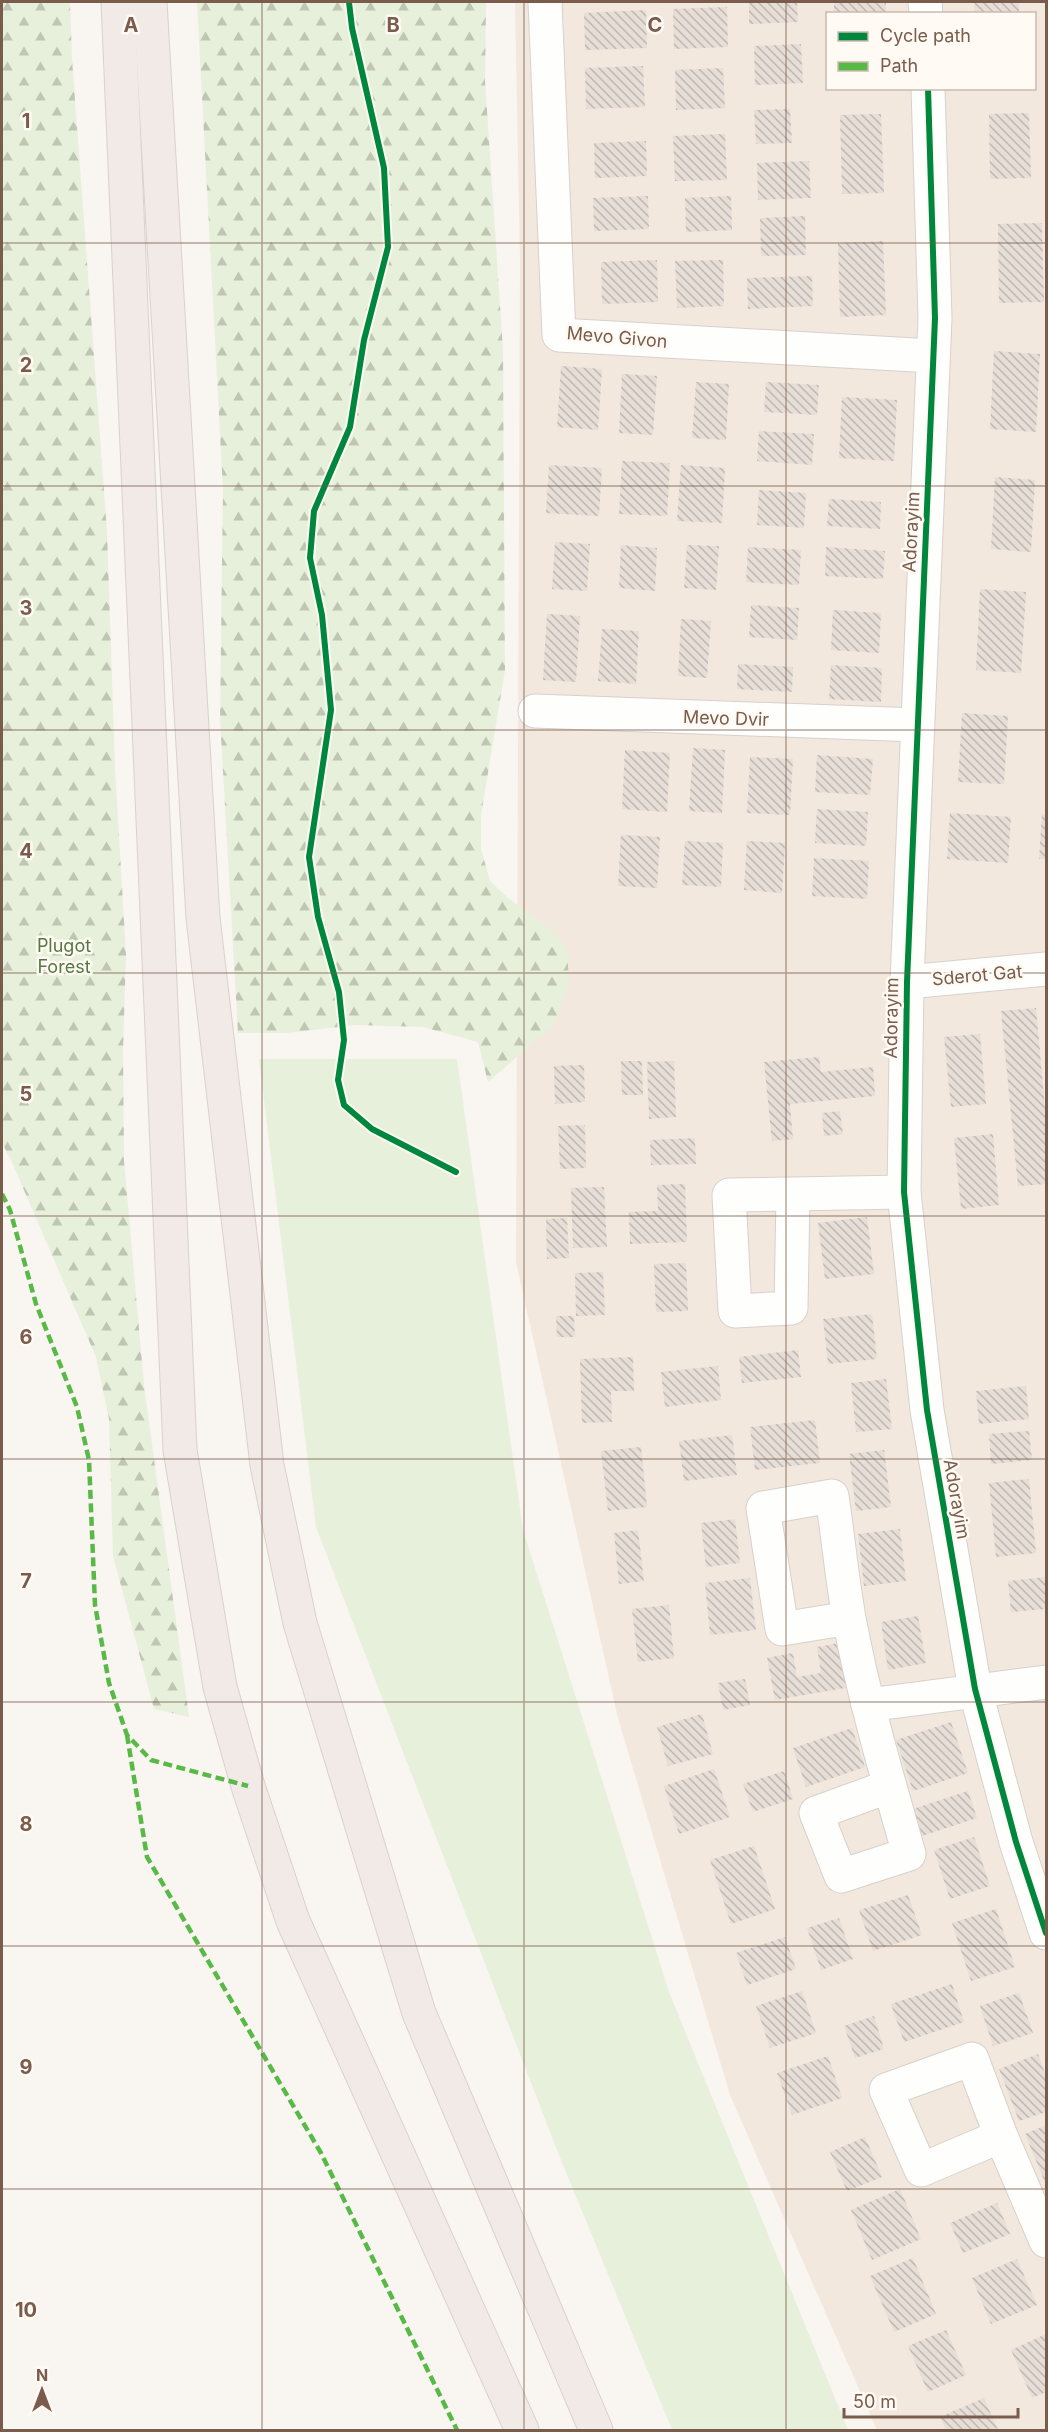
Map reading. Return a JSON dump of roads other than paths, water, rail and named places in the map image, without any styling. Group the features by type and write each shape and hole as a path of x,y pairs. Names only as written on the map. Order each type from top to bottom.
{"highway":[{"path":"118,2 180,1449 220,1687 248,1786 293,1921 522,2430"},
{"path":"150,2 202,918 267,1465 300,1623 419,2013 596,2430"}],"street":[{"name":"Mevo Givon","path":"545,2 559,334 933,356"},
{"name":"Adorayim","path":"928,90 935,318 907,982 904,1192 927,1410 975,1689 1016,1842 1047,1933"},
{"name":"Mevo Dvir","path":"535,711 917,725"},
{"name":"Sderot Gat","path":"907,982 1046,969"},
{"path":"1046,969 1047,978"},
{"path":"793,1196 904,1192"},
{"path":"849,1618 868,1705 890,1786"},
{"path":"868,1705 975,1689 1047,1682"},
{"path":"1001,2136 1047,2241"}],"park label":[{"name":"Plugot Forest","path":"64,955"}]}
